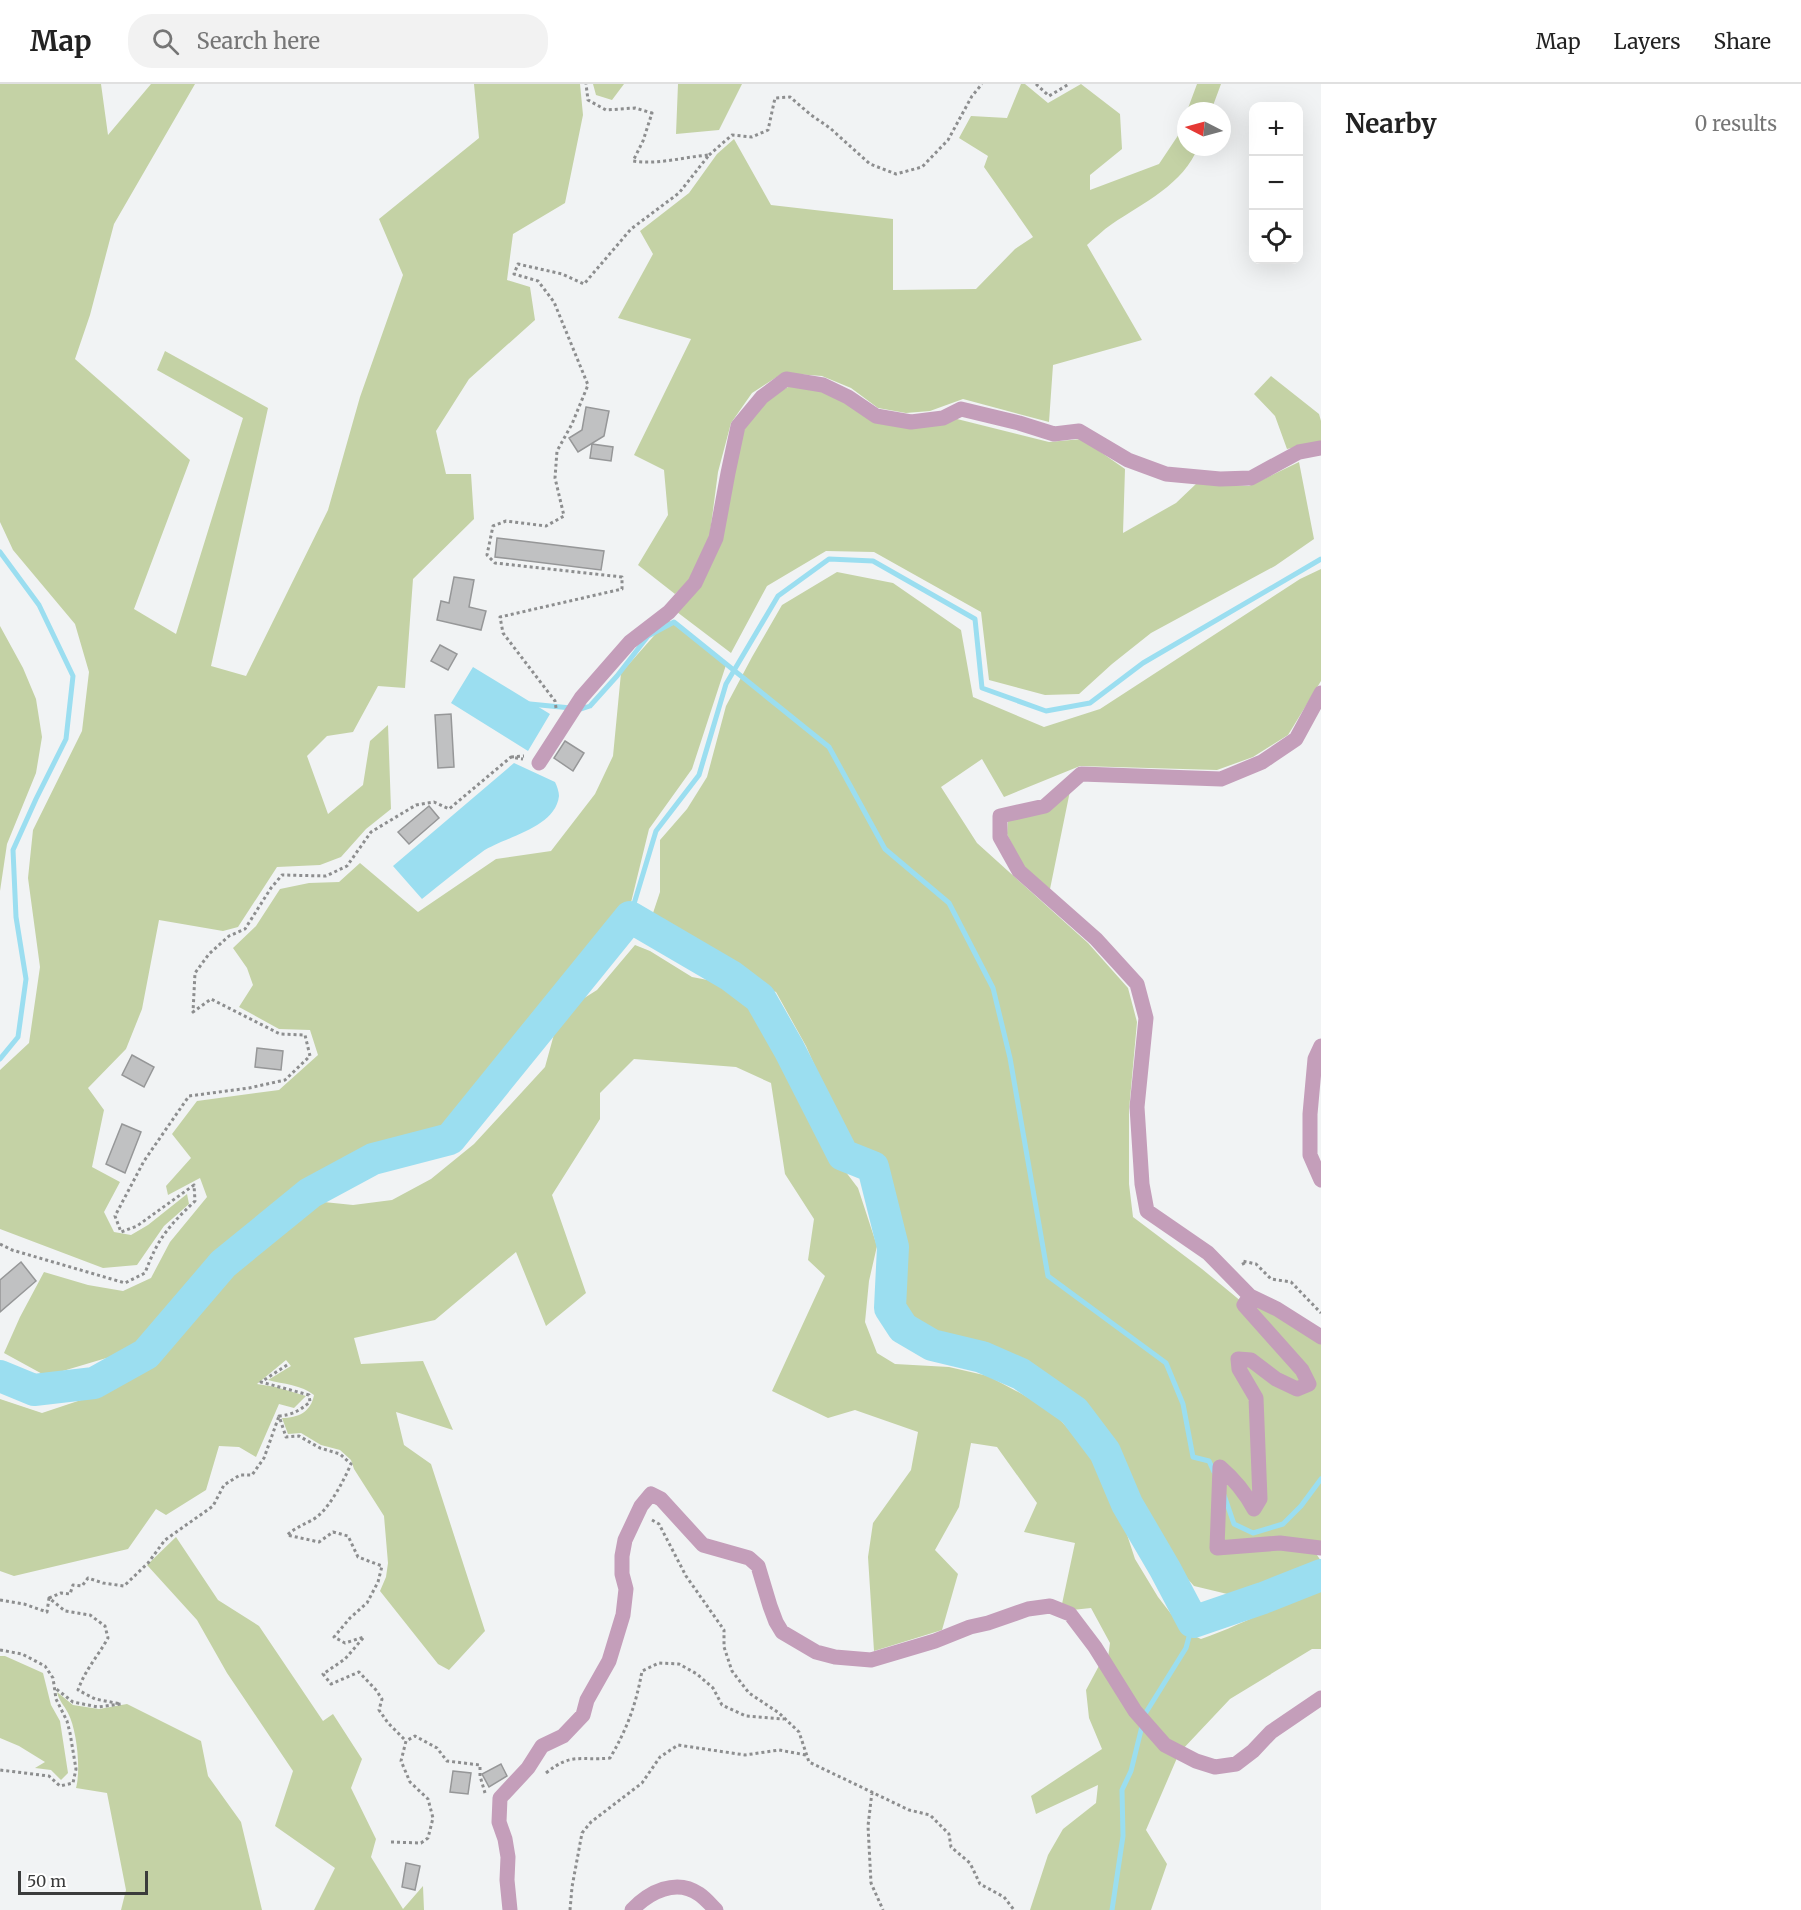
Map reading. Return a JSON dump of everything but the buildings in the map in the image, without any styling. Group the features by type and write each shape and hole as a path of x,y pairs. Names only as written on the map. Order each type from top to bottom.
{"street":[{"path":"533,759 581,698 630,642 669,612 694,583 717,538 738,426 762,397 786,379 823,385 848,397 876,416 911,422 943,418 961,409 1054,434 1079,431 1128,460 1166,474 1220,479 1251,478 1299,452 1321,448"},
{"path":"1321,693 1296,739 1262,762 1221,779 1081,774 1045,806 1000,816 1000,837 1019,871 1096,939 1137,984 1146,1018 1137,1107 1142,1184 1147,1211 1208,1253 1250,1296 1277,1309 1321,1337"},
{"path":"1321,1046 1315,1059 1310,1114 1310,1155 1321,1180"},
{"path":"1250,1296 1244,1305 1302,1370 1309,1384 1297,1389 1276,1379 1251,1360 1238,1359 1239,1369 1256,1398 1260,1499 1254,1509 1233,1478 1220,1467 1217,1548 1280,1543 1321,1548"},
{"path":"510,1910 507,1880 508,1857 499,1822 500,1798 528,1768 542,1746 563,1736 583,1715 587,1700 609,1661 623,1615 626,1589 622,1574 622,1556 625,1540 641,1506 651,1494 661,1499 703,1545 749,1558 758,1566 770,1606 782,1632 816,1652 835,1658 871,1660 1028,1609 1050,1606 1070,1614 1095,1647 1135,1711 1165,1745 1196,1761 1215,1767 1236,1764 1253,1751 1271,1732 1321,1698"},
{"path":"632,1910 652,1894 667,1887 681,1886 698,1893 716,1910"}],"path":[{"path":"586,84 588,100 606,110 635,108 652,113 643,141 633,161 650,164 709,155"},
{"path":"557,716 555,701 503,633 500,617 622,589 622,577 495,563 487,555 493,526 506,521 546,526 564,516 555,478 557,451 572,424 588,385 554,302 538,281 514,274 518,264 562,274 584,284 631,229 679,193 709,155 732,135 752,136 768,130 775,98 790,97 830,128 870,164 896,174 922,167 942,147 972,96 982,84"},
{"path":"1036,84 1048,96 1069,84"},
{"path":"0,1244 12,1250 125,1282 145,1273 154,1250 168,1227 195,1201 194,1185 137,1226 121,1232 115,1216 144,1161 189,1096 249,1088 285,1080 310,1056 305,1035 280,1034 211,999 193,1012 195,973 209,954 229,936 245,929 282,875 326,876 347,866 371,832 416,805 434,802 449,809 511,757 533,759"},
{"path":"511,757 533,759"},
{"path":"1246,1268 1242,1261 1256,1264 1271,1279 1291,1282 1321,1313"},
{"path":"279,1416 291,1416 310,1402 309,1395 261,1382 286,1365"},
{"path":"49,1598 61,1593 70,1594 73,1585 82,1586 88,1578 124,1586 148,1563 165,1540 213,1506 224,1485 240,1475 252,1476 264,1458 279,1416"},
{"path":"279,1416 286,1437 299,1436 320,1448 340,1454 351,1464 326,1507 314,1520 300,1525 287,1535 319,1542 333,1532 348,1536 358,1557 382,1566 378,1582 367,1603 334,1637 345,1643 364,1637 345,1659 323,1674 332,1684 359,1672 382,1699 379,1710 406,1741"},
{"path":"634,1519 644,1515 659,1524 686,1576 724,1630 724,1647 732,1671 750,1693 779,1713 798,1732 809,1762 909,1810 930,1815 949,1834 951,1847 970,1863 980,1884 1004,1897 1014,1910"},
{"path":"0,1600 24,1604 47,1612 49,1598"},
{"path":"49,1598 64,1611 90,1615 105,1626 108,1638 100,1653 84,1673 78,1690 95,1699 121,1704 98,1707 73,1702 55,1688"},
{"path":"0,1650 22,1654 45,1666 53,1678 56,1699 67,1721 76,1769 72,1783 60,1786 49,1776 0,1770"},
{"path":"540,1780 546,1772 565,1760 610,1758 625,1732 637,1697 642,1671 659,1663 679,1664 697,1674 713,1688 722,1705 746,1716 786,1720"},
{"path":"392,1842 421,1843 428,1838 433,1818 428,1799 410,1782 400,1761 406,1741 415,1736 437,1748 447,1761 480,1765 484,1790 499,1822"},
{"path":"570,1910 582,1833 591,1822 642,1783 660,1757 678,1745 745,1755 779,1750 806,1755"},
{"path":"872,1791 868,1826 871,1883 883,1910"}],"green space":[{"path":"0,84 101,84 108,135 151,84 195,84 114,224 90,315 75,359 190,460 134,609 176,634 243,418 157,370 165,351 268,408 211,666 246,676 328,510 360,397 403,275 379,219 479,138 474,84 580,84 583,115 565,203 513,234 507,280 530,287 535,320 469,379 436,431 446,474 471,474 474,519 413,579 405,688 378,686 353,732 327,736 307,756 328,814 363,785 370,741 388,725 391,809 366,829 341,857 320,865 277,867 238,927 223,931 159,920 142,1009 126,1049 88,1088 104,1110 92,1167 120,1182 104,1212 114,1232 131,1235 148,1225 187,1194 189,1204 164,1226 137,1265 103,1268 0,1229 0,1070 29,1043 40,967 28,878 33,830 82,731 89,672 75,624 13,550 0,522"},
{"path":"593,84 624,84 612,100 596,95"},
{"path":"678,84 742,84 719,130 676,134"},
{"path":"1021,84 1025,84 1048,103 1081,84 1120,114 1122,149 1090,175 1090,190 1159,164 1177,137 1177,156 1194,156 1183,172 1161,192 1109,226 1087,245 1142,340 1053,365 1049,422 963,399 930,411 906,413 878,408 851,388 822,376 783,373 752,393 731,423 718,472 709,541 688,582 675,594 638,565 668,515 664,470 634,455 691,339 618,318 653,254 640,231 689,193 717,154 734,139 771,205 893,219 893,290 976,289 1015,249 1033,237 984,167 988,156 959,138 971,116 1007,118"},
{"path":"1197,84 1221,84 1214,102 1190,102"},
{"path":"1271,376 1319,414 1321,441 1287,449 1275,416 1254,394"},
{"path":"790,386 824,390 877,421 957,419 1049,442 1082,439 1125,469 1123,533 1176,503 1197,483 1249,486 1299,462 1314,539 1275,566 1151,633 1079,694 1045,695 989,680 981,612 874,552 826,551 767,586 731,653 677,612 702,583 744,425 769,397"},
{"path":"1321,569 1321,681 1288,735 1253,757 1217,770 1080,766 1004,797 982,759 941,787 977,843 1088,943 1128,988 1137,1022 1129,1110 1129,1184 1133,1217 1242,1302 1304,1381 1296,1384 1237,1355 1252,1396 1257,1497 1219,1462 1214,1551 1280,1548 1315,1552 1321,1561 1321,1570 1244,1598 1194,1586 1177,1567 1161,1542 1116,1445 1088,1411 1042,1370 940,1341 905,1326 898,1309 903,1259 873,1198 806,1046 776,992 700,966 660,941 648,928 660,892 660,840 687,809 707,777 726,706 752,657 782,605 837,572 893,583 961,630 973,697 1044,727 1100,709 1300,579"},
{"path":"668,620 726,665 692,769 649,829 624,931 443,1133 304,1187 215,1254 140,1348 46,1376 4,1353 44,1272 88,1285 123,1291 151,1278 170,1242 207,1197 200,1178 168,1195 166,1186 191,1158 172,1134 197,1101 279,1090 318,1055 310,1030 279,1029 239,1007 253,985 247,968 233,948 256,926 280,889 309,883 339,882 360,863 418,912 496,859 551,851 595,794 613,756 621,673"},
{"path":"0,626 23,668 36,699 42,737 36,773 7,844 0,891"},
{"path":"1070,791 1050,889 1023,867 1007,834 1008,820"},
{"path":"635,945 650,951 692,977 718,982 738,992 757,1006 842,1167 858,1188 877,1246 869,1281 865,1322 877,1353 895,1364 949,1367 988,1376 1054,1413 1082,1444 1099,1472 1118,1507 1135,1559 1158,1597 1185,1632 1201,1639 1321,1589 1321,1649 1312,1649 1230,1699 1181,1751 1166,1741 1137,1706 1108,1658 1110,1643 1091,1608 1072,1610 1062,1604 1075,1543 1024,1532 1037,1503 997,1447 971,1443 959,1507 935,1550 958,1574 942,1630 874,1651 868,1557 873,1523 911,1470 918,1432 855,1410 828,1418 772,1391 825,1276 808,1260 814,1219 785,1174 771,1083 736,1067 634,1059 600,1093 600,1119 552,1195 586,1293 546,1326 516,1252 435,1320 354,1338 361,1364 423,1361 453,1430 396,1412 404,1445 431,1464 485,1631 449,1670 438,1664 380,1591 386,1577 388,1563 384,1516 354,1469 351,1460 340,1450 321,1445 301,1433 288,1434 282,1418 303,1413 310,1406 314,1395 298,1387 268,1380 291,1366 286,1360 257,1384 306,1396 294,1408 279,1404 256,1457 239,1447 219,1446 206,1490 166,1515 156,1509 128,1549 14,1576 0,1571 0,1399 42,1413 108,1391 150,1364 220,1289 288,1222 314,1201 353,1205 392,1200 431,1179 474,1144 545,1067 556,1027 578,1002 597,990"},
{"path":"1255,1304 1321,1340 1321,1545 1220,1544 1222,1474 1255,1511 1260,1399 1242,1364 1250,1365 1275,1383 1315,1385 1248,1306"},
{"path":"176,1537 218,1600 259,1626 323,1721 333,1714 362,1759 351,1788 376,1839 371,1857 403,1909 423,1886 424,1910 314,1910 335,1868 275,1826 293,1771 227,1673 197,1620 147,1565"},
{"path":"0,1656 5,1656 43,1673 51,1705 60,1721 68,1773 61,1780 51,1770 35,1768 45,1762 19,1746 0,1738"},
{"path":"1101,1662 1177,1758 1146,1830 1167,1864 1151,1910 1030,1910 1048,1855 1063,1829 1096,1803 1098,1785 1036,1814 1031,1796 1102,1749 1089,1718 1086,1690"},
{"path":"57,1692 73,1705 99,1709 127,1704 201,1741 208,1776 241,1822 262,1910 121,1910 126,1890 107,1793 76,1788 78,1761 76,1739 71,1720"}],"water":[{"path":"473,667 550,714 528,751 451,703"},
{"path":"514,763 555,782 559,796 555,807 548,817 527,831 482,852 422,899 393,866"}],"waterway":[{"path":"0,552 39,605 73,676 66,739 13,850 16,917 26,979 18,1037 0,1059"},
{"path":"630,917 656,831 699,775 726,684 778,596 829,559 873,561 975,619 982,688 1046,711 1090,703 1143,663 1321,559"},
{"path":"530,704 581,709 590,706 648,636 674,622 829,747 885,849 949,903 993,988 1010,1058 1048,1276 1166,1363 1183,1404 1193,1457 1209,1461 1214,1472"},
{"path":"0,1376 34,1390 94,1383 146,1354 223,1264 310,1193 373,1159 450,1139 630,917 731,976 760,998 789,1049 843,1155 873,1167 893,1247 890,1308 903,1328 932,1345 982,1357 1021,1374 1074,1411 1105,1452 1127,1504 1193,1622 1321,1575"},
{"path":"1224,1495 1234,1524 1253,1533 1283,1524 1301,1506 1321,1479"},
{"path":"1112,1910 1123,1836 1122,1790 1131,1771 1145,1714 1186,1648 1193,1622"}]}
